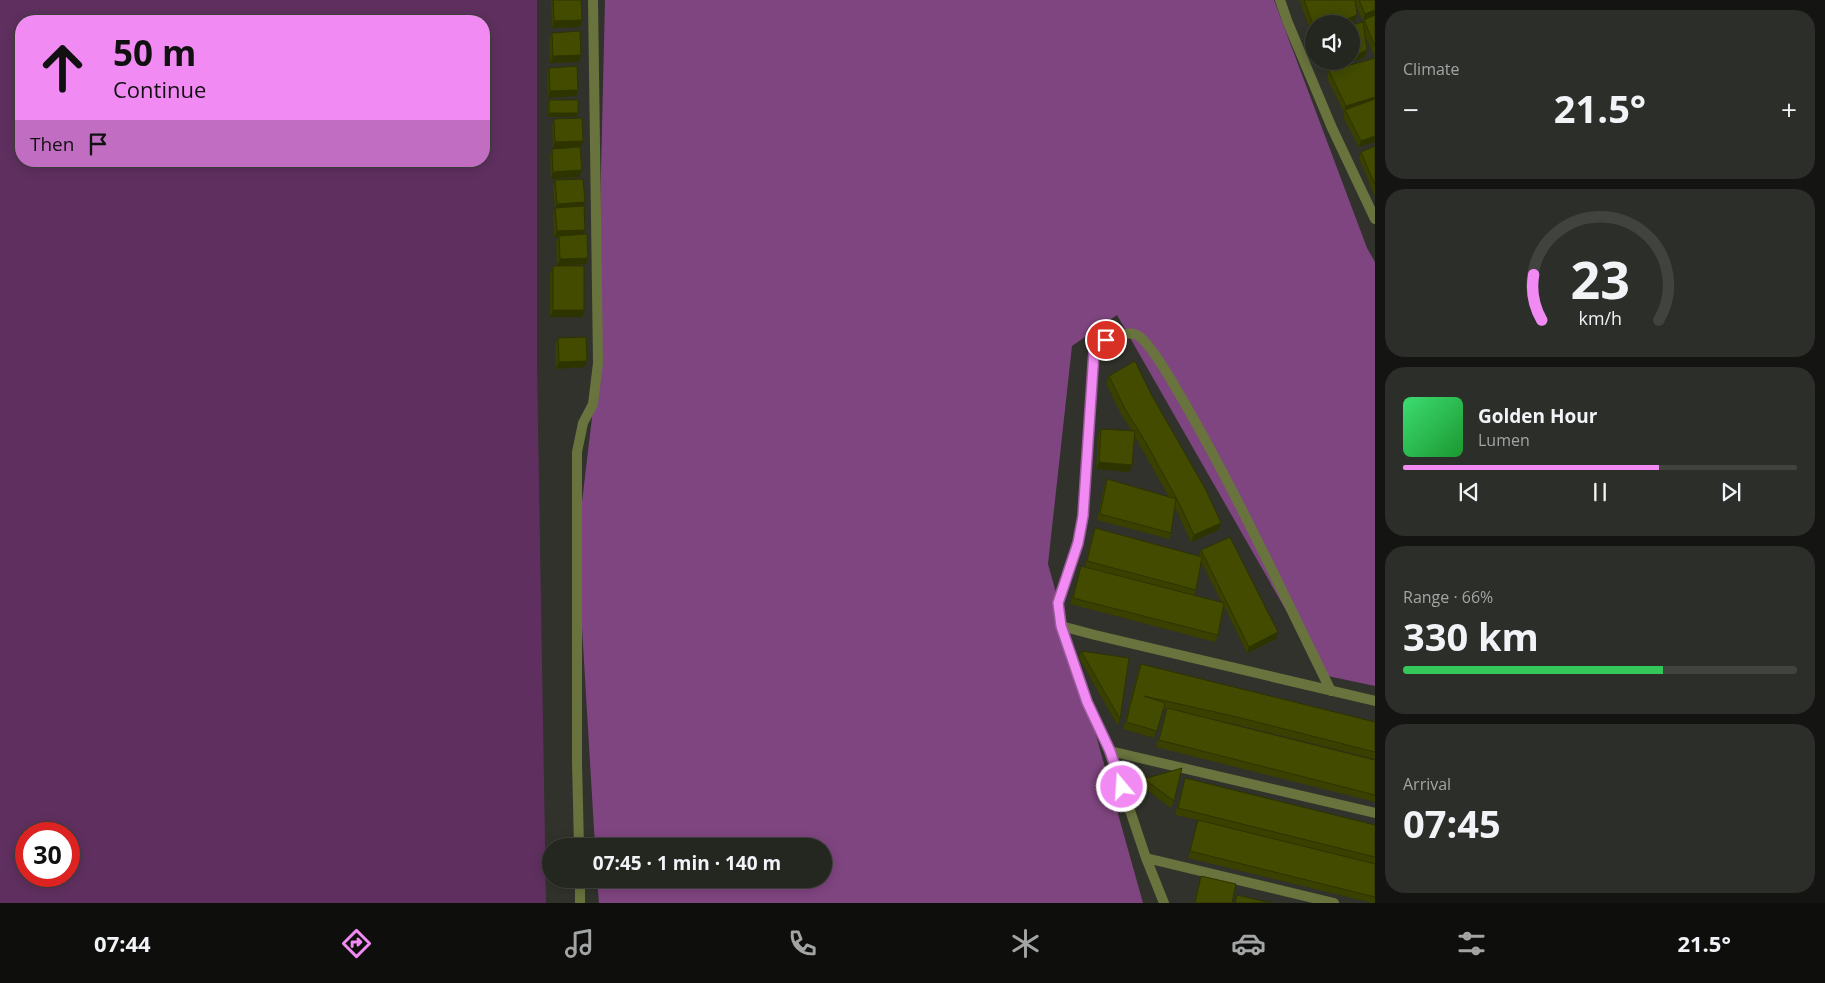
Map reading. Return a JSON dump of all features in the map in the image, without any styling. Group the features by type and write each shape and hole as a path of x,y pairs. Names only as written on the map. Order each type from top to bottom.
{"street":[{"path":"579,838 577,452 583,423 592,404 598,363 593,0"},
{"path":"1280,0 1332,128 1374,213"},
{"path":"1164,903 1146,858 1110,751 1087,702 1061,626 1058,603 1078,543 1083,516 1094,352 1106,340 1135,334 1141,338 1166,371 1207,442 1331,691"},
{"path":"1061,626 1375,701"},
{"path":"1110,751 1375,813"},
{"path":"1146,858 1334,903"},
{"path":"580,888 580,903"}],"shaded area":[{"path":"0,0 537,0 537,365 545,838 542,838 542,888 546,888 546,903 0,903"},
{"path":"605,0 1274,0 1367,248 1375,262 1375,686 1323,675 1117,315 1072,346 1048,564 1143,903 599,903 598,888 832,888 832,838 595,838 577,544 596,384"}],"building":[{"path":"553,0 581,0 582,20 554,21"},
{"path":"1304,0 1355,0 1357,15 1310,15"},
{"path":"1359,0 1375,0 1375,10 1365,14"},
{"path":"1375,15 1375,46 1364,20"},
{"path":"1363,22 1367,50 1360,53 1360,23"},
{"path":"580,31 581,55 553,56 552,33"},
{"path":"1375,58 1375,97 1346,106 1329,71 1360,70 1360,62"},
{"path":"577,66 578,90 550,91 549,68"},
{"path":"1375,99 1375,136 1361,141 1345,110"},
{"path":"549,100 578,100 578,113 549,113"},
{"path":"582,118 583,141 555,142 554,119"},
{"path":"1375,146 1375,185 1361,152"},
{"path":"580,147 582,170 553,172 552,149"},
{"path":"583,179 585,202 557,204 555,180"},
{"path":"584,206 585,230 557,231 555,208"},
{"path":"587,234 588,258 560,259 559,236"},
{"path":"553,266 584,266 584,310 553,310"},
{"path":"586,337 587,361 559,362 558,338"},
{"path":"1135,361 1151,394 1206,490 1221,523 1194,535 1179,503 1125,409 1109,376"},
{"path":"1101,429 1135,431 1132,465 1099,462"},
{"path":"1107,479 1176,499 1171,533 1100,514"},
{"path":"1095,528 1202,557 1196,590 1087,561"},
{"path":"1230,537 1278,632 1249,647 1201,550"},
{"path":"1081,566 1224,603 1218,635 1073,598"},
{"path":"1081,651 1129,658 1120,719"},
{"path":"1141,664 1375,722 1375,752 1237,717 1144,696 1165,703 1157,731 1126,722"},
{"path":"1167,708 1375,760 1375,795 1159,740"},
{"path":"1182,768 1174,801 1144,779"},
{"path":"1185,778 1375,825 1375,857 1178,808"},
{"path":"1198,820 1375,864 1375,897 1190,851"},
{"path":"1201,876 1236,884 1232,903 1195,903"},
{"path":"1237,895 1271,903 1235,903"}],"route":[{"path":"1106,340 1094,352 1083,516 1078,543 1058,603 1061,626 1087,702 1110,751 1122,787"}]}
